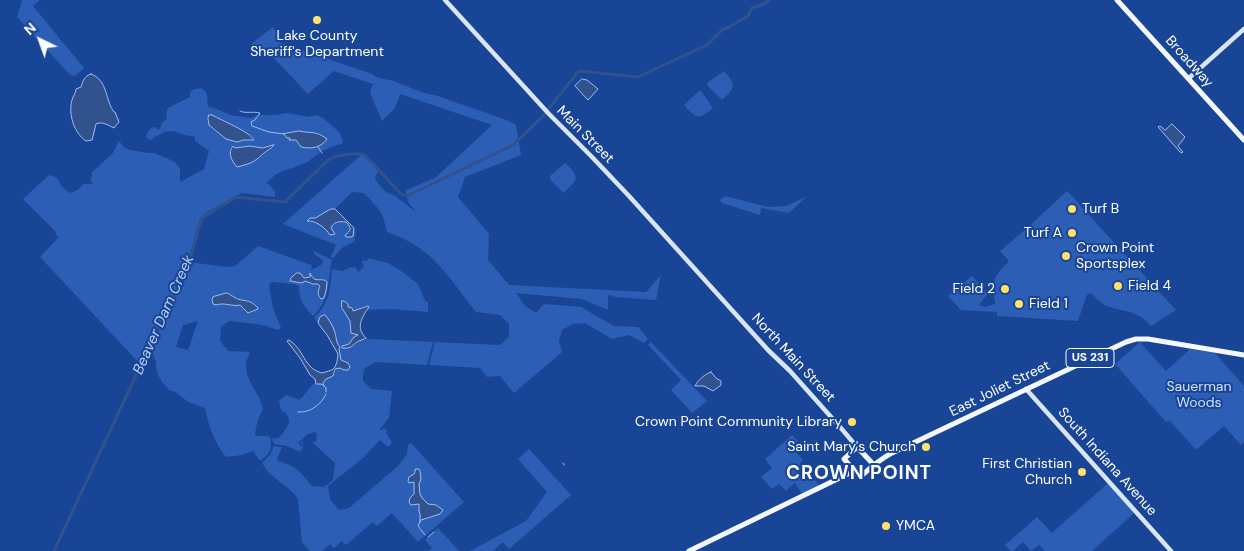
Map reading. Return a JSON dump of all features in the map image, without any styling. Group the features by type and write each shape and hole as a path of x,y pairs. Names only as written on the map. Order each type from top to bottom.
{"main road":[{"name":"Main Street","path":"445,0 548,114 592,156 711,286"},
{"name":"Broadway","path":"1117,0 1244,140"},
{"path":"1190,79 1244,31"},
{"name":"North Main Street","path":"711,286 857,447"},
{"name":"East Joliet Street","path":"874,466 890,454 1121,343 1136,339 1148,339 1244,355"},
{"name":"South Indiana Avenue","path":"1026,389 1171,551"},
{"path":"857,447 874,466"},
{"name":"US 231","path":"857,447 844,460 860,478 874,466"},
{"path":"689,551 854,471"}],"green space":[{"path":"22,0 40,0 33,6 84,68 75,76 70,75 17,17"},
{"path":"273,27 276,32 275,41 379,78 435,95 516,125 521,155 465,177 458,197 489,234 488,260 509,285 646,292 661,275 656,300 608,295 608,310 582,299 516,293 525,306 536,313 544,304 581,307 614,326 638,327 648,339 644,343 629,335 612,339 585,323 573,324 562,330 559,341 562,352 514,393 500,376 487,377 480,368 429,365 435,342 500,345 509,337 509,324 500,315 476,312 438,264 428,255 417,246 387,232 384,219 379,210 364,193 352,192 335,209 331,209 308,222 316,223 330,233 333,232 331,228 335,223 346,222 350,229 345,235 355,231 354,228 356,232 354,242 343,247 333,258 331,257 336,245 283,224 361,155 379,171 375,177 378,184 386,192 395,196 416,212 408,202 406,190 435,178 492,125 400,94 395,108 382,121 370,93 373,84 334,71 308,94 267,51 251,44"},
{"path":"724,71 733,86 722,100 707,83"},
{"path":"195,89 204,90 209,107 230,115 251,118 257,115 287,113 309,117 316,115 323,118 339,132 343,141 342,144 320,152 307,162 271,178 266,183 275,192 275,197 242,193 200,218 188,262 227,267 235,266 258,246 311,265 311,270 321,265 323,261 313,253 314,251 332,260 326,297 319,310 313,316 302,302 299,286 272,282 269,285 273,308 281,328 277,330 260,325 229,321 221,327 220,341 228,351 250,352 246,362 246,370 263,409 255,436 267,436 270,437 271,441 270,451 260,461 253,451 242,455 226,457 212,434 205,408 188,402 176,392 169,390 162,382 157,373 156,362 150,349 155,339 153,339 140,364 40,257 58,238 54,230 23,199 49,175 57,178 70,193 78,190 83,184 93,184 90,179 91,173 113,153 119,141 126,148 139,152 155,153 175,162 180,169 180,182 204,169 209,151 195,141 195,137 174,131 164,132 150,140 146,137 152,128 156,127 159,130 162,123 167,119 168,108 190,97 190,92","holes":["209,115 225,121 254,139 252,141 237,142 228,139 216,132 210,126","299,131 307,133 316,132 326,138 327,141 321,145 305,148 301,147 296,140 291,139 286,133","273,145 260,157 238,167 232,160 230,148 250,146 262,148","298,272 304,278 310,277 310,275 314,280 325,280 326,291 323,298 319,297 318,291 320,286 318,284 305,281 299,283 291,278","226,293 251,303 258,309 250,313 246,312 240,305 217,305 213,298","198,321 188,350 176,347 183,325"]},
{"path":"701,91 713,108 701,116 695,115 684,105"},
{"path":"565,163 574,172 576,179 563,193 550,179 550,176"},
{"name":"Crown Point Sportsplex","path":"1067,191 1176,310 1151,326 1143,318 1133,313 1106,306 1091,293 1086,297 1078,321 997,316 997,312 961,310 948,296 972,276 988,294 979,305 984,307 995,304 994,280 1009,261 1000,251"},
{"path":"725,196 768,207 786,206 806,197 789,213 761,208 760,215 722,203 720,200"},
{"path":"367,258 388,263 418,284 425,301 428,302 428,312 391,309 367,310 369,307 365,306 353,311 344,301 341,304 350,321 351,333 358,335 354,337 349,345 342,346 342,348 365,340 366,337 369,339 433,342 427,365 376,362 365,368 363,381 371,389 392,391 389,418 380,429 382,431 383,428 387,430 386,433 392,443 388,447 380,440 363,458 328,486 330,499 339,510 349,508 398,466 407,454 408,445 411,443 464,502 418,542 392,513 377,526 373,522 346,545 341,541 334,548 330,544 322,551 310,551 302,542 296,495 270,473 262,463 270,455 274,446 282,447 277,459 278,461 294,467 312,486 324,487 333,480 335,463 312,442 316,442 317,434 315,432 308,434 298,443 302,447 301,443 304,441 302,443 303,447 300,452 287,446 274,444 272,438 280,437 289,424 289,419 285,412 282,411 279,401 286,395 300,400 312,385 315,383 323,384 326,379 333,377 337,368 344,370 347,362 340,358 340,347 328,318 324,315 320,316 318,323 314,318 326,301 330,290 332,269 342,271 351,267 356,268 358,272 364,267 362,262 363,260 367,261"},
{"path":"651,342 707,401 692,413 671,390 681,380 648,345"},
{"name":"Sauerman Woods","path":"1140,342 1166,371 1190,349 1215,353 1244,386 1244,442 1241,445 1224,426 1196,450 1170,421 1166,422 1115,364"},
{"path":"792,435 798,441 791,447 803,460 800,464 820,486 802,494 795,483 786,491 779,484 772,489 761,477 772,468 765,459"},
{"path":"529,449 571,495 509,549 503,542 493,551 470,551 526,521 547,492 518,459"},
{"path":"1108,483 1134,513 1092,551 1045,551 1039,545 1031,551 1023,542 1011,551 1005,545 1037,517 1052,533"},
{"path":"438,528 459,551 428,551 432,548 425,540"}],"shaded area":[{"path":"91,74 103,85 119,122 114,128 103,123 96,124 92,140 86,141 75,128 71,105 76,89 81,87 85,77"},
{"path":"582,79 587,80 598,89 588,100 575,86"},
{"path":"209,115 241,130 254,140 237,142 226,139 209,125"},
{"path":"1172,124 1185,137 1178,146 1182,153 1158,127 1160,126 1165,130"},
{"path":"299,131 317,133 327,139 319,146 305,148 301,147 296,140 289,140 290,138 287,138 284,134"},
{"path":"274,145 255,161 242,166 237,167 231,157 230,151 233,146 235,148 250,146 262,148"},
{"path":"331,209 335,209 354,228 353,236 346,237 345,235 350,229 346,222 333,224 331,228 335,234 330,235 320,225 307,221"},
{"path":"297,273 300,273 304,278 310,277 310,273 316,280 325,280 327,282 324,298 321,299 319,296 320,286 318,284 305,281 302,283 290,281"},
{"path":"227,293 237,299 251,302 258,309 248,313 240,305 213,304 213,297"},
{"path":"342,301 348,304 348,307 352,308 353,311 369,307 360,326 366,338 348,348 342,348 342,346 349,344 358,335 351,333 350,321 342,308"},
{"path":"325,315 335,332 337,343 340,347 341,360 348,363 350,367 348,370 335,369 333,376 326,379 323,383 324,386 316,384 315,379 310,375 287,341 289,340 294,344 307,363 316,371 322,373 332,370 337,362 338,354 318,323 320,317"},
{"path":"711,372 721,381 721,385 713,391 704,386 695,386 702,377"},
{"path":"416,469 420,471 421,479 419,484 422,498 428,504 436,505 443,510 440,514 420,522 419,504 411,505 409,502 414,494 414,482 409,483 408,481"}],"waterway":[{"name":"Beaver Dam Creek","path":"409,195 513,145 542,117 580,71 638,77 707,45 722,30 748,16 752,8 770,0"},
{"path":"240,111 260,113 258,116"},
{"path":"257,117 251,122 252,126 269,132 284,134"},
{"path":"318,147 322,153"},
{"name":"Beaver Dam Creek","path":"54,551 139,369 187,272 202,218 236,197 285,202 328,160 347,154 365,155 401,194 408,196"},
{"path":"324,386 326,392"},
{"path":"298,412 313,408 321,402 326,394"},
{"path":"420,522 418,526 425,535"},
{"path":"428,537 434,532"}],"place":[{"name":"Lake County Sheriff's Department","path":"317,20"},
{"name":"Turf B","path":"1072,209"},
{"name":"Turf A","path":"1072,233"},
{"name":"Crown Point Sportsplex","path":"1066,256"},
{"name":"Field 4","path":"1118,286"},
{"name":"Field 2","path":"1005,289"},
{"name":"Field 1","path":"1019,304"},
{"name":"Crown Point Community Library","path":"852,422"},
{"name":"Saint Mary's Church","path":"926,447"},
{"name":"First Christian Church","path":"1082,472"},
{"name":"YMCA","path":"886,526"}],"district":[{"name":"CROWN POINT","path":"859,474"}]}
